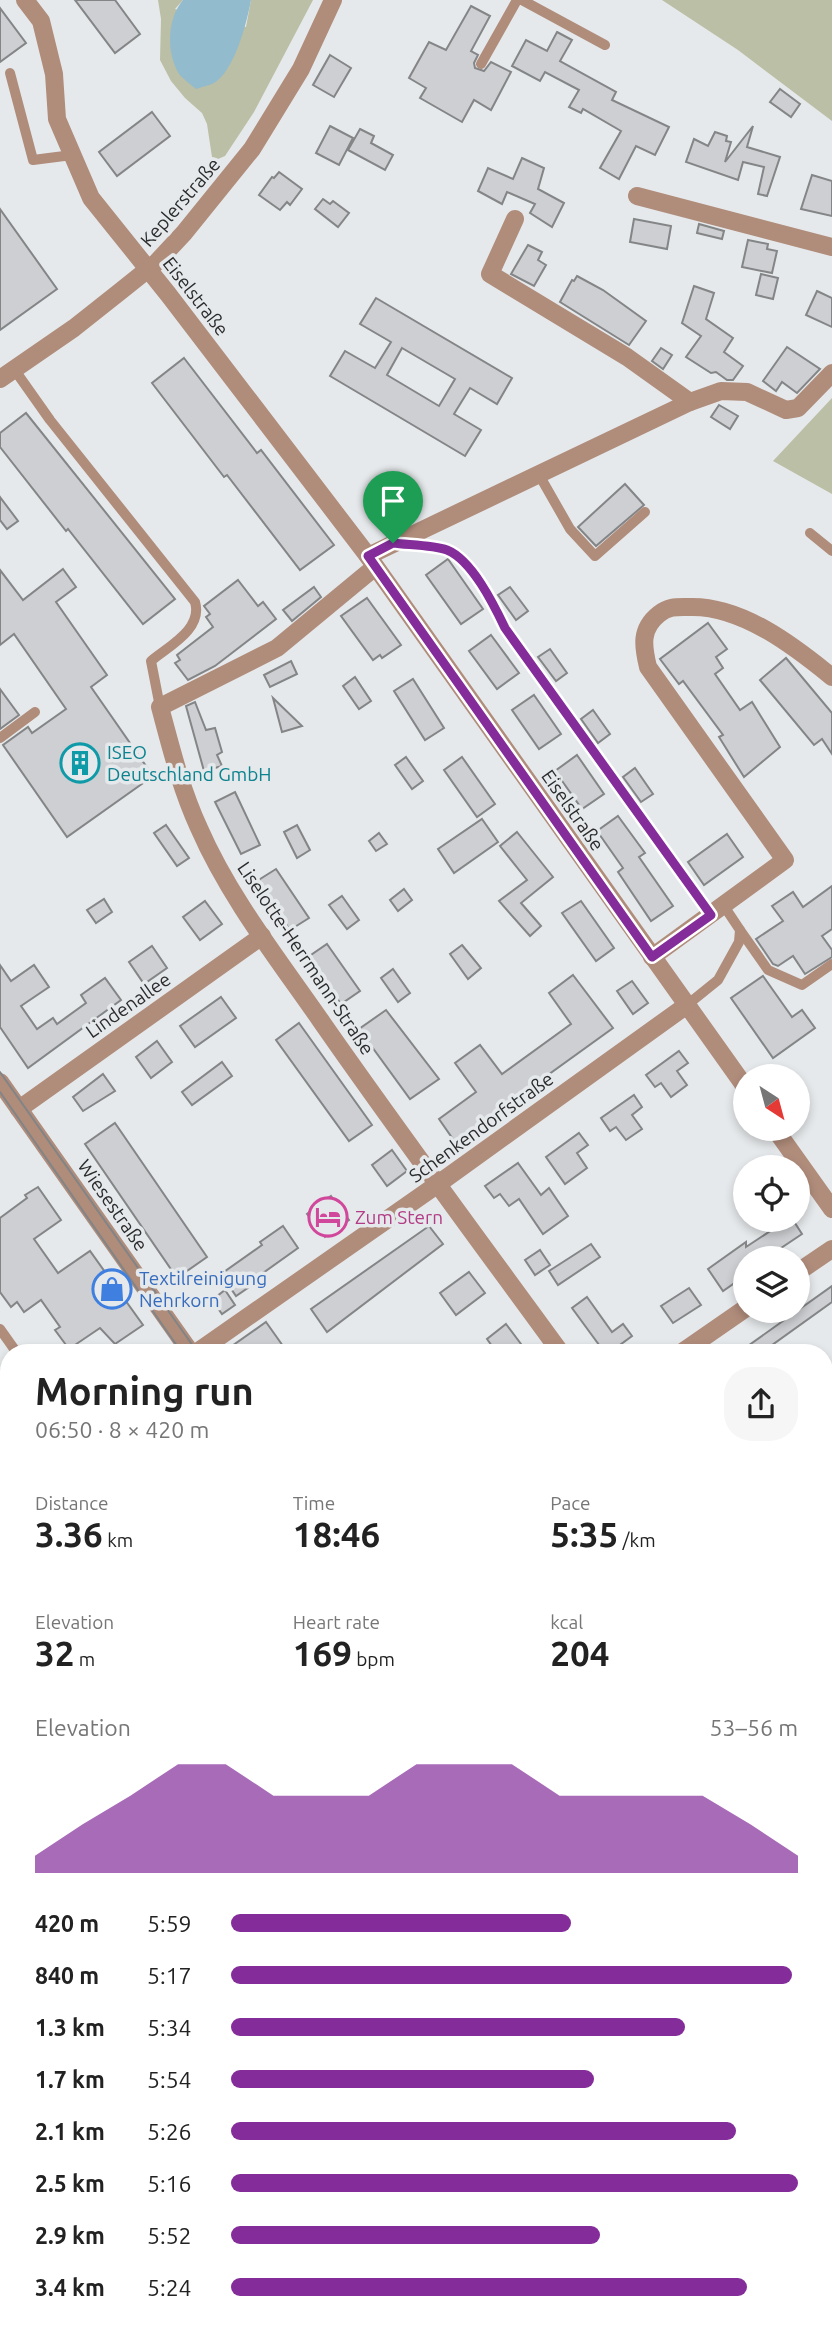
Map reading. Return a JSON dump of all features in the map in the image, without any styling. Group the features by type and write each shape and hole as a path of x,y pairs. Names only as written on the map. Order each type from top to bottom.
{"street":[{"name":"Eiselstraße","path":"25,0 41,21 54,74 57,120 91,198 372,562 733,1070"},
{"name":"Keplerstraße","path":"7,374 74,328 148,269 184,233 252,149 301,69 333,0"},
{"path":"637,196 832,247"},
{"path":"515,219 490,274 627,357 690,402"},
{"path":"160,707 277,648 393,543 690,402 721,391 747,392 786,410 798,408 832,373"},
{"path":"652,957 785,860 648,667 643,648 644,634 650,621 668,607 697,606 723,611 779,638 832,677"},
{"name":"Liselotte-Herrmann-Straße","path":"160,707 177,772 199,829 229,885 262,936 554,1344"},
{"name":"Lindenallee","path":"19,1109 262,936"},
{"name":"Schenkendorfstraße","path":"209,1344 687,1005"},
{"name":"Wiesestraße","path":"0,1082 185,1344"},
{"path":"784,1141 832,1209"},
{"path":"810,1264 832,1249"},
{"path":"694,1344 733,1317"}],"lane":[{"path":"481,64 519,0 605,45"},
{"path":"10,73 33,160 72,155"},
{"path":"7,374 50,420 195,603 198,610 196,621 190,629 151,661 160,707"},
{"path":"538,474 570,529 595,556 645,512"},
{"path":"810,533 832,551"},
{"path":"393,543 448,550 466,565 491,600 505,628 717,910 740,930 768,970 802,985 832,964"},
{"path":"0,738 35,712"},
{"name":"Schenkendorfstraße","path":"687,1005 718,980 739,942 740,930"},
{"path":"0,1329 11,1344"}],"green space":[{"path":"158,0 183,0 175,9 246,27 251,0 313,0 254,112 225,156 218,159 212,157 207,124 202,113 171,81 160,60 161,19"},
{"path":"662,0 832,0 832,121 738,50"},
{"path":"832,398 832,494 773,461"}],"water":[{"path":"183,0 251,0 238,46 227,70 212,84 196,89 179,74 170,46 171,26"}],"building":[{"path":"75,0 115,0 140,34 115,53"},
{"path":"471,6 490,16 471,51 478,55 475,68 484,71 491,62 511,72 491,110 474,100 462,122 420,98 426,88 409,78 429,42 446,50"},
{"path":"0,8 26,43 0,62"},
{"path":"557,32 572,40 560,61 616,92 612,100 669,127 655,155 636,146 619,179 600,168 621,131 583,109 581,113 569,107 579,90 545,72 540,81 512,66 526,40 547,51"},
{"path":"330,55 351,68 334,97 313,85"},
{"path":"780,89 800,104 791,117 770,102"},
{"path":"152,112 170,136 117,176 99,152"},
{"path":"330,126 353,138 339,165 316,153"},
{"path":"753,126 747,147 780,157 767,196 758,194 764,167 743,162 738,180 686,162 694,139 708,146 715,132 727,136 726,141 731,142 725,162"},
{"path":"360,129 374,136 371,143 393,155 385,170 348,150"},
{"path":"522,158 544,168 538,189 564,203 552,227 530,213 535,204 507,192 502,204 478,191 488,168 513,179"},
{"path":"279,172 302,189 290,205 287,202 280,210 259,195"},
{"path":"812,175 832,181 832,216 801,209"},
{"path":"323,199 330,204 333,201 349,213 338,227 315,209"},
{"path":"0,209 57,289 0,330"},
{"path":"634,219 671,226 667,249 630,242"},
{"path":"699,224 724,231 722,239 697,233"},
{"path":"748,240 768,244 767,249 777,251 772,273 742,267"},
{"path":"528,245 542,252 538,260 546,265 534,286 511,274"},
{"path":"761,274 778,278 773,299 756,295"},
{"path":"577,276 603,290 646,321 629,345 560,302"},
{"path":"694,286 714,293 706,319 733,338 724,352 743,366 733,380 727,380 716,372 711,373 686,357 701,336 682,323"},
{"path":"817,291 832,298 832,327 806,315"},
{"path":"376,298 512,378 497,404 470,388 454,414 481,430 465,456 330,376 345,351 375,368 391,342 360,324","holes":["402,348 455,379 439,406 387,375"]},
{"path":"787,347 820,369 797,393 782,382 776,391 763,381"},
{"path":"661,348 672,355 663,369 652,361"},
{"path":"184,358 257,453 261,450 334,545 300,570 152,383"},
{"path":"719,405 738,416 730,429 711,417"},
{"path":"26,413 175,599 143,624 0,447 0,433"},
{"path":"625,484 644,505 596,546 578,527"},
{"path":"0,497 18,521 7,529 0,520"},
{"path":"448,559 483,609 461,624 426,575"},
{"name":"ISEO Deutschland GmbH","path":"63,569 76,587 56,602 107,675 91,687 153,776 67,837 3,745 28,727 32,733 66,709 14,634 0,645 0,570 23,600"},
{"path":"238,580 258,606 263,602 276,619 215,666 188,680 175,663 180,660 177,655 213,627 206,617 210,614 204,606"},
{"path":"314,587 321,597 292,621 283,610"},
{"path":"510,587 528,611 516,620 498,595"},
{"path":"367,598 401,645 382,658 380,655 373,660 341,616"},
{"path":"708,623 727,649 716,657 723,668 715,674 740,710 752,702 780,747 744,777 719,737 723,735 683,681 679,684 660,659"},
{"path":"491,635 519,673 497,689 469,651"},
{"path":"550,649 567,673 556,681 538,657"},
{"path":"786,658 832,713 832,754 822,739 814,745 760,680"},
{"path":"291,661 297,674 270,687 264,675"},
{"path":"355,677 371,701 359,709 343,686"},
{"path":"413,679 444,728 425,740 394,691"},
{"path":"0,689 19,715 0,729"},
{"path":"534,695 561,734 539,749 512,710"},
{"path":"273,698 302,726 282,732"},
{"path":"195,702 206,730 215,728 222,752 217,755 222,766 204,771 186,706"},
{"path":"593,710 610,734 598,743 581,719"},
{"path":"577,755 604,794 582,809 555,771"},
{"path":"406,757 423,781 412,789 395,765"},
{"path":"462,757 495,804 477,817 444,770"},
{"path":"635,768 653,794 641,802 623,777"},
{"path":"235,792 260,845 241,854 215,802"},
{"path":"618,816 645,853 639,857 673,906 651,921 618,872 623,868 597,831"},
{"path":"482,819 498,842 454,873 438,849"},
{"path":"166,825 189,858 177,866 154,833"},
{"path":"297,825 310,850 297,858 284,832"},
{"path":"517,832 553,877 521,903 541,926 530,936 499,901 527,880 500,846"},
{"path":"379,833 387,844 376,851 369,841"},
{"path":"727,834 743,857 704,885 688,862"},
{"path":"276,869 309,918 290,930 257,881"},
{"path":"832,886 832,929 822,936 832,950 832,957 805,974 793,956 778,966 773,964 756,939 783,921 772,906 793,892 803,907"},
{"path":"404,889 412,900 398,911 390,900"},
{"path":"342,896 359,920 347,929 329,905"},
{"path":"104,899 112,912 96,923 87,910"},
{"path":"205,901 222,924 200,940 183,917"},
{"path":"581,901 614,948 596,961 562,913"},
{"path":"327,944 360,991 341,1004 308,957"},
{"path":"462,945 481,968 468,979 450,954"},
{"path":"152,946 167,968 144,984 129,962"},
{"path":"0,965 11,981 34,965 49,987 21,1006 37,1029 53,1018 57,1024 86,1003 81,995 105,978 121,1000 28,1068 0,1027"},
{"path":"393,969 410,993 398,1002 381,978"},
{"path":"573,975 613,1028 455,1142 439,1119 476,1092 455,1063 480,1045 502,1074 571,1024 549,993"},
{"path":"763,976 792,1017 802,1010 815,1028 773,1058 731,998"},
{"path":"632,981 648,1003 633,1014 617,991"},
{"path":"221,997 236,1018 195,1047 180,1026"},
{"path":"386,1010 439,1079 410,1099 359,1029"},
{"path":"299,1023 372,1125 349,1141 276,1040"},
{"path":"157,1041 172,1062 151,1078 136,1057"},
{"path":"679,1051 688,1063 677,1071 687,1085 671,1097 661,1083 655,1087 646,1075"},
{"path":"222,1062 232,1076 192,1105 182,1092"},
{"path":"103,1074 115,1091 83,1111 73,1097"},
{"path":"634,1095 642,1107 632,1115 642,1129 626,1140 616,1127 610,1131 601,1118"},
{"path":"115,1123 207,1257 177,1278 85,1144"},
{"path":"579,1133 588,1145 577,1153 587,1168 565,1184 546,1157"},
{"path":"392,1150 407,1171 387,1186 372,1165"},
{"path":"518,1163 541,1195 549,1188 568,1216 543,1234 519,1199 509,1206 500,1194 494,1198 485,1186"},
{"path":"38,1187 61,1220 34,1239 58,1273 90,1251 143,1325 115,1344 100,1328 76,1344 65,1344 55,1330 60,1327 41,1300 24,1312 17,1302 11,1307 0,1292 0,1218 27,1198 25,1195"},
{"name":"Zum Stern","path":"331,1196 349,1220 325,1237 307,1214"},
{"path":"283,1226 298,1248 236,1296 221,1274 262,1245 260,1242"},
{"path":"429,1226 443,1244 327,1332 311,1309"},
{"path":"769,1232 802,1234 784,1246 748,1246"},
{"path":"591,1244 600,1257 558,1285 549,1271"},
{"path":"540,1250 550,1265 535,1275 525,1260"},
{"path":"733,1251 733,1284 723,1291 708,1269"},
{"path":"469,1272 485,1293 456,1315 440,1293"},
{"path":"832,1286 832,1302 810,1318 810,1302"},
{"path":"689,1288 701,1305 673,1323 661,1306"},
{"path":"225,1290 235,1305 222,1314 212,1300"},
{"path":"587,1297 612,1332 623,1324 632,1336 621,1344 598,1344 572,1308"},
{"path":"266,1322 282,1344 235,1344"},
{"path":"780,1323 803,1323 774,1344 751,1344"},
{"path":"506,1324 521,1344 491,1344 487,1339"}],"tram line":[{"path":"0,1072 192,1344"},
{"path":"0,1092 176,1344"}],"place":[{"name":"ISEO Deutschland GmbH","path":"80,763"},
{"name":"Zum Stern","path":"328,1217"},
{"name":"Textilreinigung Nehrkorn","path":"112,1289"}],"route":[{"path":"393,543 448,550 466,565 491,600 505,628 711,915 652,957 368,556 393,543"}]}
